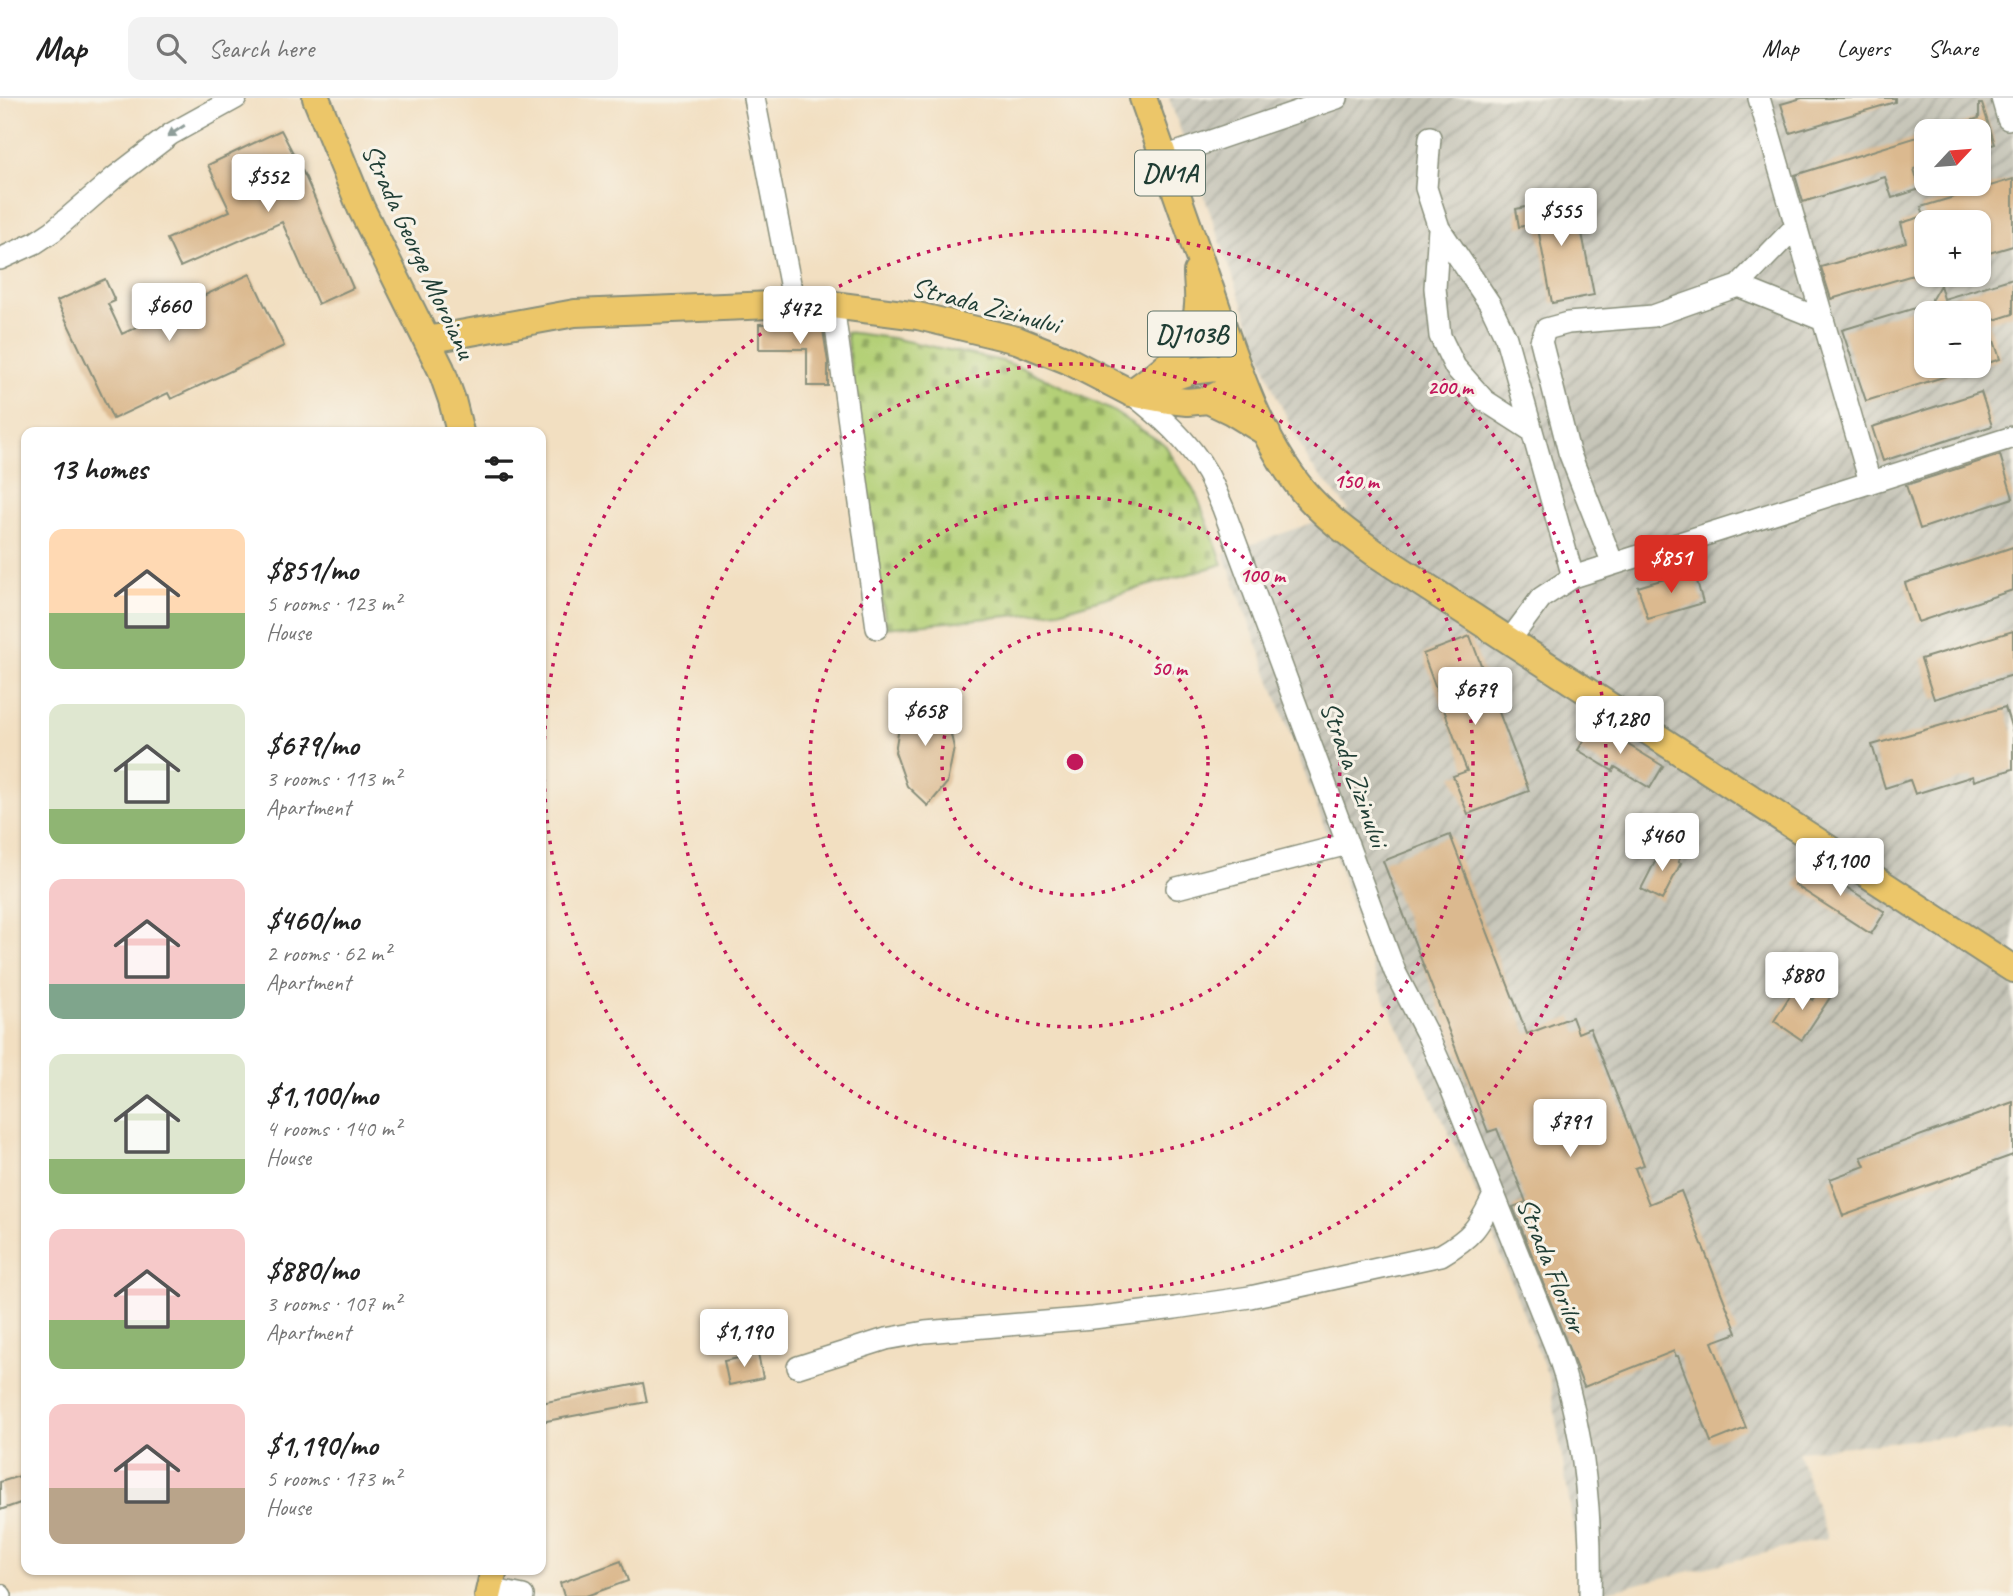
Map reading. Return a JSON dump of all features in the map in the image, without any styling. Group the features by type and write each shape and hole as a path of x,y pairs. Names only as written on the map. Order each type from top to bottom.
{"main road":[{"name":"Strada George Moroianu","path":"316,98 361,208 427,340 448,390 459,427"},
{"name":"DN1A","path":"1143,98 1241,376 1266,433 1302,490 1332,521 1375,553 2013,969"},
{"name":"DJ103B","path":"1131,393 1179,355 1191,337 1198,305 1196,249"},
{"name":"Strada Zizinului","path":"427,340 575,313 794,304 833,305 918,316 1017,340 1066,360 1131,393"},
{"name":"DJ103B","path":"1131,393 1191,370 1215,368 1241,376"},
{"name":"DJ103B","path":"1131,393 1178,401 1208,400 1222,393 1241,376"},
{"name":"DJ103B","path":"1208,400 1266,433"}],"street":[{"path":"0,259 35,243 53,230 171,134 236,98"},
{"path":"754,98 794,304"},
{"path":"1164,157 1338,98"},
{"path":"1761,98 1870,482"},
{"path":"1430,137 1426,188 1439,228 1490,304 1506,338 1573,577"},
{"path":"1613,564 1569,452 1541,341 1546,329 1568,323 1653,316 1738,286 1796,226"},
{"path":"1439,228 1435,288 1440,336 1455,368 1484,400 1532,431"},
{"path":"1738,286 1823,320"},
{"path":"833,305 877,628"},
{"name":"Strada Zizinului","path":"1131,393 1162,418 1185,442 1207,473 1223,508 1395,972"},
{"path":"1509,641 1541,598 1573,577 2013,437"},
{"path":"1177,888 1348,844"},
{"name":"Strada Florilor","path":"1395,972 1432,1045 1569,1388 1583,1462 1591,1540 1590,1596"},
{"path":"799,1367 886,1339 925,1332 1093,1318 1175,1308 1263,1294 1441,1255 1460,1244 1481,1223 1494,1195"},
{"path":"491,1585 523,1596"}],"shaded area":[{"path":"1169,98 2013,98 2013,1430 1798,1451 1827,1538 1604,1592 1581,1575 1550,1381 1471,1179 1379,987 1339,866 1224,554 1349,510 1310,464 1274,391"}],"green space":[{"path":"846,332 891,338 1002,361 1025,369 1111,410 1165,445 1197,496 1223,564 1059,611 886,628"}],"building":[{"path":"1802,98 1895,98 1895,102 1790,133 1781,104"},
{"path":"1979,104 1982,104 1987,119 1976,119 1979,118"},
{"path":"281,130 306,178 353,288 318,304 282,222 180,267 167,239 230,211 208,165"},
{"path":"1914,138 1914,191 1892,198 1885,177 1803,202 1795,175"},
{"path":"2013,179 2013,246 1991,252 1991,210 1922,210 1921,207 1957,196 1992,196 1992,185"},
{"path":"1575,197 1594,295 1552,303 1537,223 1519,227 1516,209"},
{"path":"1914,219 1914,275 1831,299 1821,267 1906,242 1901,223"},
{"path":"250,274 284,346 171,399 168,393 113,419 57,301 105,279 115,301 108,304 122,334"},
{"path":"2013,278 2013,314 1991,321 1991,301 1931,301 1939,287 1944,299 1991,287 1991,285"},
{"path":"1914,308 1914,378 1940,378 1866,401 1842,330"},
{"path":"822,323 828,362 828,386 807,386 807,349 759,349 759,324"},
{"path":"1991,331 2000,359 1991,362"},
{"path":"1981,392 1992,426 1883,461 1872,427"},
{"path":"2000,455 2013,498 1920,529 1906,485"},
{"path":"2013,547 2013,590 1918,622 1905,583"},
{"path":"1694,570 1703,603 1648,619 1638,587"},
{"path":"2013,631 2013,675 1934,699 1921,659"},
{"path":"1470,636 1529,791 1468,814 1453,776 1467,771 1423,654"},
{"path":"943,699 954,748 947,783 928,806 907,786 895,752 903,702"},
{"path":"2005,707 2013,733 2013,769 1974,781 1973,776 1915,794 1910,780 1885,788 1872,745"},
{"path":"1594,724 1663,766 1650,788 1615,767 1613,771 1578,750"},
{"path":"1450,835 1527,1034 1572,1017 1578,1033 1590,1028 1644,1165 1635,1168 1649,1204 1681,1191 1737,1333 1712,1342 1746,1428 1711,1442 1674,1351 1584,1387 1513,1207 1526,1202 1497,1129 1488,1132 1383,861"},
{"path":"1663,846 1681,855 1678,862 1681,863 1662,900 1641,889"},
{"path":"1809,863 1885,912 1871,934 1795,885"},
{"path":"1822,986 1833,993 1802,1040 1774,1021 1795,988 1813,1000"},
{"path":"2013,1102 2013,1155 1843,1216 1830,1179 1865,1166 1861,1157"},
{"path":"758,1354 763,1378 729,1385 724,1361"},
{"path":"643,1383 647,1402 546,1421 546,1402"},
{"path":"21,1476 21,1503 0,1510 0,1482"},
{"path":"621,1561 628,1581 586,1596 564,1596 560,1583"}]}
